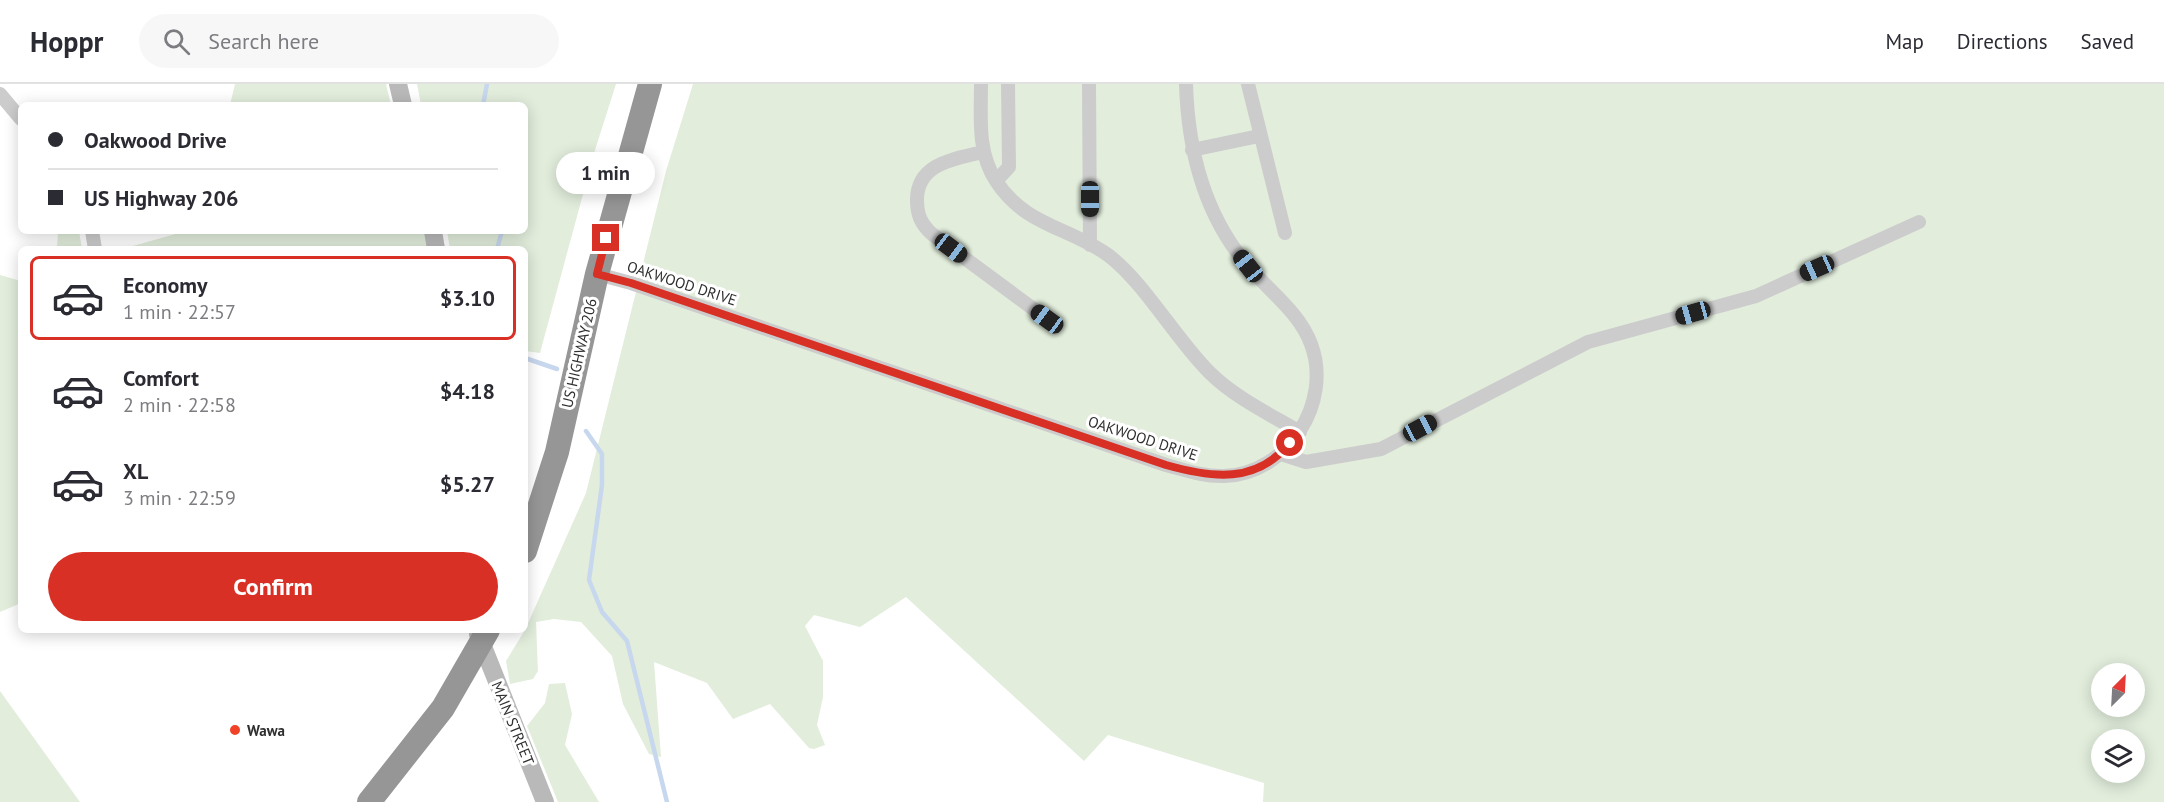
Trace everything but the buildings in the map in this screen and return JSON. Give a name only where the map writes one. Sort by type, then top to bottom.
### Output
[{"type":"highway","name":"US HIGHWAY 206","points":[[528,542],[557,452],[597,274],[650,84]]},
{"type":"highway","points":[[369,802],[443,708],[482,634]]},
{"type":"main road","points":[[398,84],[402,102]]},
{"type":"main road","name":"MAIN STREET","points":[[482,634],[545,802]]},
{"type":"street","points":[[981,84],[983,152],[996,181],[1009,199],[1044,225],[1090,245],[1119,265],[1209,372],[1228,389],[1299,432]]},
{"type":"street","points":[[996,181],[1009,167],[1008,84]]},
{"type":"street","points":[[1089,84],[1090,245]]},
{"type":"street","name":"OAKWOOD DRIVE","points":[[597,274],[631,283],[1192,472],[1226,477],[1252,470],[1281,454],[1299,432],[1313,405],[1317,388],[1316,359],[1311,344],[1292,312],[1248,266],[1224,232],[1202,186],[1192,150],[1186,84]]},
{"type":"street","points":[[1248,84],[1259,136],[1285,233]]},
{"type":"street","points":[[0,94],[18,115]]},
{"type":"street","points":[[1192,150],[1259,136]]},
{"type":"street","points":[[983,152],[948,160],[925,174],[917,197],[920,218],[932,234],[1047,319]]},
{"type":"street","points":[[1281,454],[1306,462],[1382,449],[1587,342],[1756,296],[1919,222]]},
{"type":"green space","points":[[235,84],[386,84],[390,102],[231,102]]},
{"type":"green space","points":[[417,84],[616,84],[595,150],[540,353],[528,351],[528,246],[450,246],[448,234],[528,234],[528,102],[420,102]]},
{"type":"green space","points":[[693,84],[2164,84],[2164,802],[1263,802],[1264,783],[1108,735],[1084,761],[906,597],[860,627],[814,615],[805,626],[823,661],[823,697],[817,725],[825,745],[814,749],[809,748],[770,704],[733,719],[707,683],[654,662],[661,757],[649,754],[623,704],[612,656],[581,622],[554,619],[536,622],[538,671],[533,679],[510,684],[506,661],[523,633],[528,633],[528,623],[586,493],[666,171]]},
{"type":"green space","points":[[58,234],[80,234],[82,246],[57,246]]},
{"type":"green space","points":[[175,234],[425,234],[427,246],[133,246]]},
{"type":"green space","points":[[0,275],[18,280],[18,604],[0,612]]},
{"type":"green space","points":[[565,683],[572,714],[565,745],[599,802],[558,802],[527,726],[545,703],[549,684]]},
{"type":"green space","points":[[0,691],[80,802],[0,802]]},
{"type":"waterway","points":[[484,102],[487,84]]},
{"type":"waterway","points":[[498,246],[501,234]]},
{"type":"waterway","points":[[528,359],[557,369]]},
{"type":"waterway","points":[[586,431],[602,454],[602,485],[589,580],[602,612],[627,641],[667,802]]},
{"type":"place","name":"Wawa","points":[[235,730]]},
{"type":"route","points":[[606,238],[597,274],[631,283],[855,358],[1166,465],[1226,477],[1252,470],[1281,454],[1290,443]]}]
